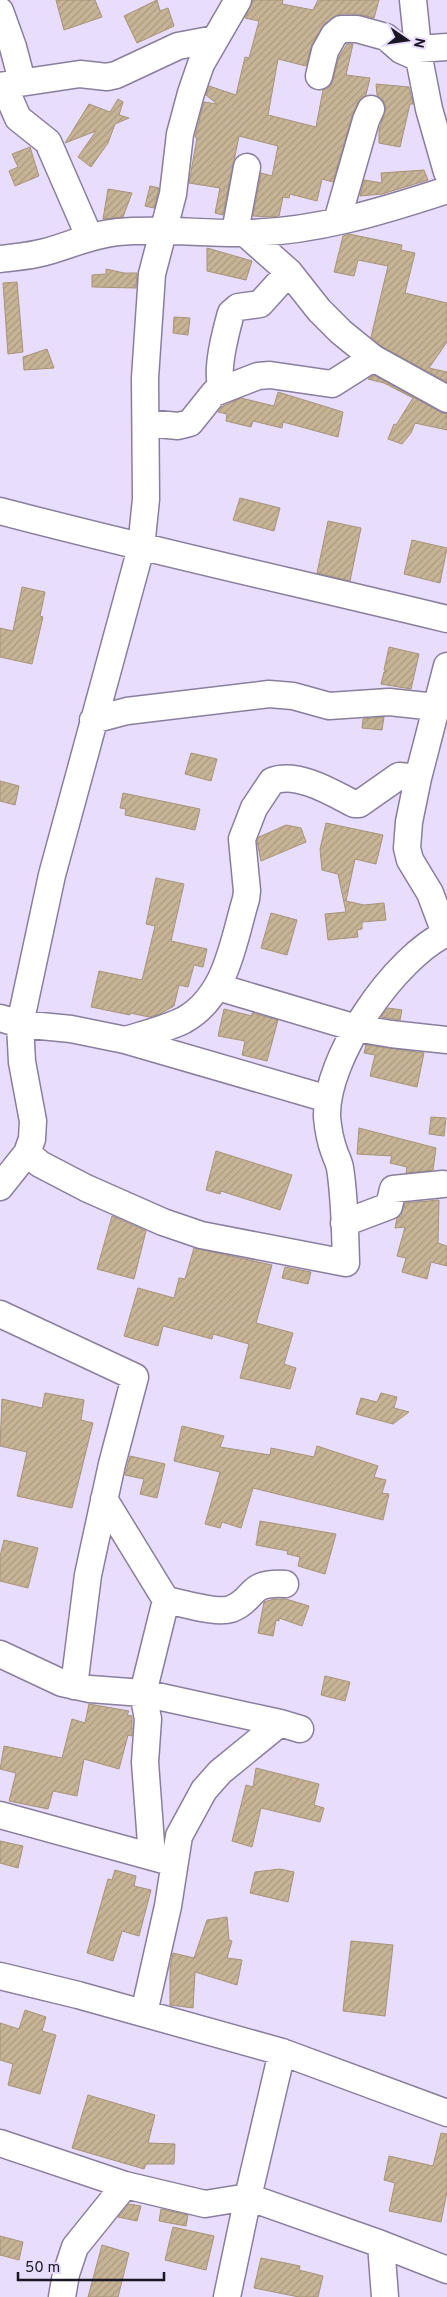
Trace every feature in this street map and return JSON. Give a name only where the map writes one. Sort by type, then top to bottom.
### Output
[{"type":"street","points":[[0,1187],[27,1153],[32,1139],[34,1121],[22,1062],[10,1021],[52,875],[141,548],[146,499],[148,319],[152,274],[173,194],[180,134],[201,64],[238,0]]},
{"type":"street","points":[[413,0],[418,54],[429,109],[447,172]]},
{"type":"street","points":[[0,11],[13,47],[9,84],[18,118],[48,142],[90,236]]},
{"type":"street","points":[[319,76],[325,51],[334,35],[341,29],[357,29],[386,36],[401,50],[418,54],[447,47]]},
{"type":"street","points":[[9,84],[80,74],[107,77],[116,75],[178,46],[215,39]]},
{"type":"street","points":[[337,221],[366,120],[371,109]]},
{"type":"street","points":[[241,233],[247,167]]},
{"type":"street","points":[[0,259],[44,252],[90,236],[132,231],[164,230],[241,233],[293,229],[373,214],[447,190]]},
{"type":"street","points":[[241,233],[289,272],[329,320],[373,358],[447,399]]},
{"type":"street","points":[[222,389],[220,384],[221,362],[232,313],[238,307],[260,304],[289,272]]},
{"type":"street","points":[[146,423],[167,426],[190,423],[209,398],[222,389],[264,376],[332,384],[373,358]]},
{"type":"street","points":[[0,511],[141,548],[288,580],[447,619]]},
{"type":"street","points":[[27,1153],[40,1164],[129,1209],[201,1234],[346,1263],[342,1176],[330,1134],[327,1117],[328,1099],[346,1046],[356,1028],[405,964],[446,933],[430,892],[410,860],[407,848],[409,822],[418,778],[447,666]]},
{"type":"street","points":[[93,720],[126,711],[269,694],[292,696],[329,706],[389,702],[436,707]]},
{"type":"street","points":[[125,1040],[183,1020],[203,1005],[218,987],[246,899],[242,839],[254,808],[272,781],[282,778],[313,783],[354,804],[359,804],[399,776],[418,778]]},
{"type":"street","points":[[218,987],[356,1028],[447,1040]]},
{"type":"street","points":[[10,1021],[71,1029],[125,1040],[328,1099]]},
{"type":"street","points":[[344,1223],[389,1206],[393,1190],[443,1184]]},
{"type":"street","points":[[0,1314],[135,1376],[104,1499],[88,1575],[74,1686]]},
{"type":"street","points":[[104,1499],[166,1600],[143,1693],[148,1719],[145,1762],[168,1906],[144,2013]]},
{"type":"street","points":[[166,1600],[219,1610],[229,1610],[262,1584],[285,1584]]},
{"type":"street","points":[[0,1654],[52,1679],[74,1686],[143,1693],[290,1726],[220,1772],[204,1790],[179,1836],[162,1860]]},
{"type":"street","points":[[0,1815],[162,1860]]},
{"type":"street","points":[[0,1976],[144,2013],[282,2052],[447,2113]]},
{"type":"street","points":[[227,2297],[282,2052]]},
{"type":"street","points":[[0,2143],[125,2185],[205,2204],[248,2197],[381,2244],[447,2270]]},
{"type":"street","points":[[62,2297],[68,2265],[74,2247],[125,2185]]},
{"type":"street","points":[[381,2244],[385,2297]]},
{"type":"building","points":[[56,0],[95,0],[102,17],[64,30]]},
{"type":"building","points":[[157,0],[160,11],[168,8],[174,26],[137,43],[124,16]]},
{"type":"building","points":[[253,0],[283,0],[282,4],[313,10],[318,0],[379,0],[374,18],[357,14],[341,14],[324,24],[312,44],[306,66],[278,59],[268,115],[316,127],[323,90],[330,87],[339,57],[347,44],[353,44],[346,75],[370,78],[366,95],[358,102],[352,116],[333,182],[322,179],[317,201],[290,194],[289,198],[283,197],[279,216],[271,217],[253,216],[261,173],[272,176],[278,146],[239,136],[223,215],[215,213],[220,188],[189,183],[197,138],[195,137],[204,102],[217,104],[206,95],[209,86],[236,95],[245,57],[249,58],[259,21],[245,18]]},
{"type":"building","points":[[376,84],[409,87],[413,104],[410,104],[400,147],[379,143],[379,130],[386,108],[383,100],[377,95]]},
{"type":"building","points":[[118,99],[123,102],[119,115],[129,118],[115,124],[108,143],[91,167],[78,157],[96,131],[65,143],[89,104],[110,112]]},
{"type":"building","points":[[30,147],[39,176],[15,186],[9,171],[18,167],[12,154]]},
{"type":"building","points":[[424,170],[428,180],[382,194],[360,196],[364,180],[382,183],[381,173]]},
{"type":"building","points":[[150,186],[159,188],[154,208],[145,206]]},
{"type":"building","points":[[108,189],[132,193],[123,217],[103,219]]},
{"type":"building","points":[[349,234],[402,245],[401,250],[415,253],[405,293],[447,303],[447,342],[429,368],[447,372],[447,382],[381,346],[371,337],[388,266],[358,260],[354,276],[334,272],[343,236]]},
{"type":"building","points":[[207,248],[252,261],[246,280],[207,271]]},
{"type":"building","points":[[106,269],[124,273],[137,273],[136,288],[92,287],[92,275],[106,274]]},
{"type":"building","points":[[17,282],[23,352],[8,354],[3,283]]},
{"type":"building","points":[[174,317],[190,318],[188,335],[173,333]]},
{"type":"building","points":[[47,349],[54,368],[24,370],[23,357]]},
{"type":"building","points":[[374,375],[440,412],[447,414],[447,430],[415,423],[411,433],[402,444],[388,439],[394,424],[396,425],[413,398],[384,383],[368,379]]},
{"type":"building","points":[[278,392],[343,412],[338,437],[283,422],[282,428],[253,421],[251,427],[226,421],[227,414],[218,412],[223,406],[241,398],[274,406]]},
{"type":"building","points":[[240,498],[280,508],[274,531],[233,520]]},
{"type":"building","points":[[328,521],[361,528],[350,581],[317,573]]},
{"type":"building","points":[[412,540],[447,548],[440,583],[404,574]]},
{"type":"building","points":[[22,587],[45,592],[40,616],[43,617],[32,664],[0,657],[0,628],[13,631]]},
{"type":"building","points":[[389,647],[419,654],[411,689],[381,684],[384,672],[387,671],[384,670]]},
{"type":"building","points":[[384,717],[382,730],[362,728],[363,719]]},
{"type":"building","points":[[191,753],[217,759],[211,781],[185,774]]},
{"type":"building","points":[[0,781],[19,786],[15,805],[0,801]]},
{"type":"building","points":[[123,793],[200,809],[195,830],[125,815],[126,809],[120,808]]},
{"type":"building","points":[[326,823],[383,835],[376,864],[355,859],[346,901],[364,905],[384,903],[386,920],[362,922],[362,929],[357,930],[358,937],[328,940],[325,914],[346,912],[338,874],[322,870],[320,849]]},
{"type":"building","points":[[286,825],[301,828],[306,842],[261,861],[257,841],[259,837]]},
{"type":"building","points":[[156,878],[184,884],[171,941],[207,949],[203,967],[194,965],[188,987],[179,985],[174,1006],[158,1015],[149,1017],[130,1013],[130,1015],[91,1007],[99,971],[142,980],[155,926],[146,924]]},
{"type":"building","points":[[271,913],[297,920],[287,955],[261,948]]},
{"type":"building","points":[[388,1008],[402,1010],[400,1020],[381,1017]]},
{"type":"building","points":[[224,1009],[252,1016],[252,1013],[278,1020],[267,1061],[242,1055],[245,1041],[218,1036]]},
{"type":"building","points":[[366,1045],[424,1053],[417,1087],[370,1076],[375,1055],[364,1053]]},
{"type":"building","points":[[431,1117],[446,1118],[444,1136],[429,1134]]},
{"type":"building","points":[[359,1128],[436,1148],[433,1170],[406,1173],[407,1167],[390,1163],[392,1156],[357,1154]]},
{"type":"building","points":[[216,1151],[292,1175],[280,1210],[221,1191],[220,1194],[206,1190]]},
{"type":"building","points":[[439,1200],[438,1243],[447,1246],[447,1266],[431,1262],[427,1279],[402,1272],[406,1258],[397,1256],[405,1227],[395,1228],[397,1218],[401,1216],[405,1203]]},
{"type":"building","points":[[112,1216],[146,1231],[134,1279],[97,1269]]},
{"type":"building","points":[[194,1248],[272,1265],[256,1323],[293,1333],[284,1364],[296,1368],[290,1389],[240,1378],[249,1344],[213,1334],[212,1339],[163,1326],[158,1346],[124,1336],[138,1288],[174,1298],[179,1278],[185,1279]]},
{"type":"building","points":[[285,1267],[311,1272],[308,1284],[282,1278]]},
{"type":"building","points":[[45,1393],[84,1400],[81,1420],[93,1423],[72,1508],[17,1496],[27,1452],[0,1446],[2,1399],[42,1408]]},
{"type":"building","points":[[381,1393],[397,1397],[394,1408],[409,1412],[393,1424],[356,1414],[361,1398],[377,1402]]},
{"type":"building","points":[[182,1426],[224,1436],[220,1447],[270,1455],[271,1448],[314,1457],[317,1446],[378,1466],[374,1477],[386,1480],[382,1493],[389,1494],[383,1520],[253,1488],[241,1528],[222,1522],[220,1528],[205,1524],[220,1472],[174,1461]]},
{"type":"building","points":[[130,1456],[165,1464],[157,1498],[140,1494],[144,1479],[125,1475]]},
{"type":"building","points":[[260,1521],[336,1534],[325,1574],[298,1566],[300,1557],[287,1554],[288,1551],[256,1545]]},
{"type":"building","points":[[4,1540],[38,1548],[28,1588],[0,1581],[0,1556]]},
{"type":"building","points":[[274,1599],[286,1599],[309,1606],[302,1626],[279,1618],[279,1621],[276,1620],[273,1636],[258,1633],[264,1602]]},
{"type":"building","points":[[325,1676],[350,1682],[345,1701],[321,1695]]},
{"type":"building","points":[[89,1704],[129,1711],[127,1715],[132,1716],[132,1736],[128,1735],[119,1769],[84,1759],[77,1796],[53,1791],[48,1809],[9,1801],[16,1773],[0,1769],[4,1746],[62,1758],[72,1719],[85,1723]]},
{"type":"building","points":[[256,1768],[319,1784],[314,1805],[324,1808],[320,1822],[261,1808],[252,1847],[232,1841],[246,1785],[253,1787]]},
{"type":"building","points":[[0,1841],[23,1846],[18,1868],[0,1863]]},
{"type":"building","points":[[280,1869],[294,1872],[288,1902],[250,1893],[255,1872]]},
{"type":"building","points":[[115,1870],[136,1876],[134,1886],[151,1890],[139,1936],[122,1931],[113,1961],[87,1953],[108,1879],[112,1880]]},
{"type":"building","points":[[227,1917],[229,1940],[232,1941],[227,1958],[242,1960],[237,1985],[195,1972],[193,2008],[170,2005],[170,1967],[173,1953],[194,1958],[207,1920]]},
{"type":"building","points":[[351,1941],[393,1945],[385,2016],[343,2011]]},
{"type":"building","points":[[25,2010],[46,2017],[42,2031],[56,2035],[40,2094],[8,2085],[13,2064],[0,2060],[0,2023],[19,2029]]},
{"type":"building","points":[[88,2095],[155,2115],[148,2143],[175,2144],[174,2164],[146,2164],[144,2169],[72,2148]]},
{"type":"building","points":[[441,2133],[447,2134],[447,2192],[441,2222],[389,2211],[395,2183],[384,2180],[389,2156],[433,2166]]},
{"type":"building","points":[[129,2204],[141,2206],[137,2221],[118,2217]]},
{"type":"building","points":[[161,2209],[188,2215],[186,2226],[159,2221]]},
{"type":"building","points":[[173,2227],[214,2236],[206,2270],[165,2260]]},
{"type":"building","points":[[0,2236],[23,2242],[19,2260],[0,2255]]},
{"type":"building","points":[[102,2245],[129,2253],[118,2297],[88,2297]]},
{"type":"building","points":[[261,2258],[300,2266],[299,2270],[323,2276],[318,2297],[299,2297],[254,2288]]}]
